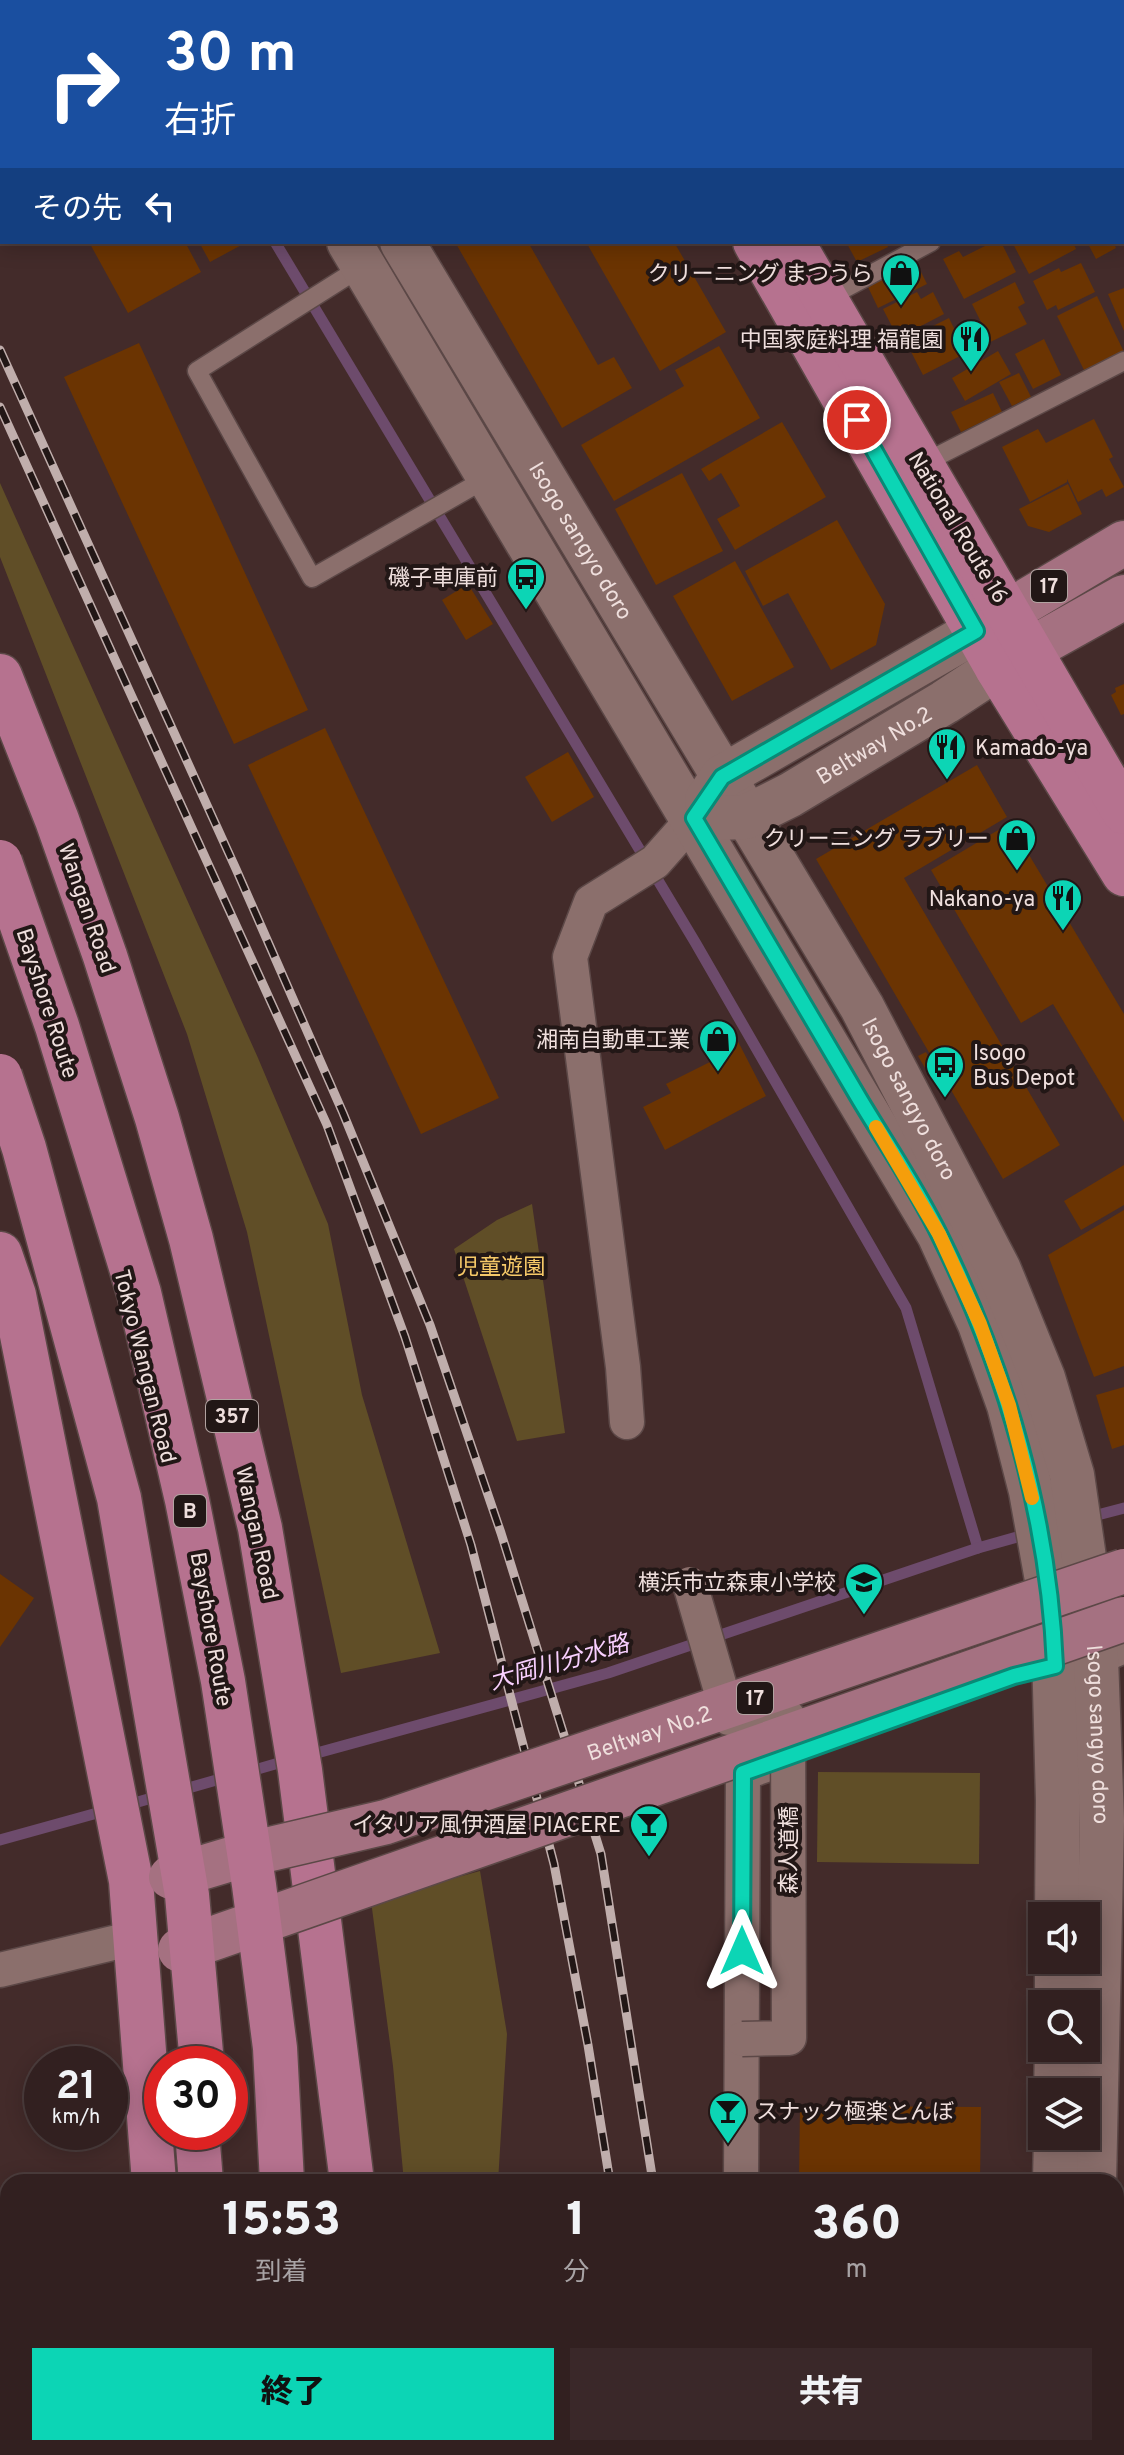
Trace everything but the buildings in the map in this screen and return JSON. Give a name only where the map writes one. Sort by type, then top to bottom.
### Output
[{"type":"highway","name":"National Route 16","points":[[756,244],[1003,640],[1122,803]]},
{"type":"highway","name":"National Route 16","points":[[793,244],[922,464],[1003,640],[1124,874]]},
{"type":"highway","name":"Wangan Road","points":[[0,676],[57,820],[157,1118],[191,1239],[260,1528],[302,1785],[351,2174]]},
{"type":"highway","name":"Tokyo Wangan Road","points":[[0,847],[130,1296],[179,1499],[241,1856],[266,2054],[269,2174]]},
{"type":"highway","name":"Bayshore Route","points":[[0,862],[52,1011],[139,1293],[187,1500],[223,1681],[254,1885],[275,2048],[282,2174]]},
{"type":"highway","points":[[0,1076],[28,1163],[119,1498],[187,1895],[200,2046]]},
{"type":"highway","points":[[0,1137],[56,1299],[108,1512],[171,1877],[191,2046]]},
{"type":"highway","points":[[0,1254],[14,1295],[128,1865],[153,2174]]},
{"type":"highway","points":[[266,2054],[281,2174]]},
{"type":"highway","points":[[192,2174],[194,2150]]},
{"type":"highway","points":[[197,2150],[200,2174]]},
{"type":"highway","points":[[209,2150],[211,2174]]},
{"type":"main road","name":"Beltway No.2","points":[[1003,640],[1060,579],[1124,543]]},
{"type":"main road","name":"Beltway No.2","points":[[1003,640],[1124,597]]},
{"type":"main road","name":"Beltway No.2","points":[[171,1877],[241,1856],[386,1822],[1124,1571]]},
{"type":"main road","name":"17","points":[[180,1950],[1089,1613]]},
{"type":"street","name":"Isogo sangyo doro","points":[[403,244],[862,1007],[999,1270],[1043,1378],[1072,1475],[1089,1613],[1102,1821],[1066,2063],[1092,2174]]},
{"type":"street","name":"Isogo sangyo doro","points":[[357,254],[939,1234],[980,1324],[1009,1405],[1031,1491],[1089,1613]]},
{"type":"street","name":"Beltway No.2","points":[[694,818],[722,777],[1003,640]]},
{"type":"street","name":"Beltway No.2","points":[[746,817],[790,795],[945,702],[1003,640]]},
{"type":"street","points":[[627,1422],[623,1367],[570,957],[591,902],[643,869],[694,818],[746,817]]},
{"type":"street","name":"森人道橋","points":[[690,1584],[729,1718],[788,1717],[789,2038],[742,2039]]},
{"type":"street","name":"Isogo sangyo doro","points":[[1059,1902],[1091,1657]]},
{"type":"street","points":[[741,2174],[743,1773],[1014,1676],[1091,1657]]},
{"type":"street","points":[[0,1970],[134,1938]]},
{"type":"street","points":[[1055,2174],[1056,2150]]},
{"type":"lane","points":[[825,299],[927,244]]},
{"type":"lane","points":[[357,254],[197,371],[312,578],[489,477]]},
{"type":"lane","points":[[922,464],[1124,361]]},
{"type":"green space","points":[[0,483],[258,1058],[328,1224],[362,1395],[440,1653],[341,1673],[247,1232],[187,1034],[0,557]]},
{"type":"green space","name":"児童遊園","points":[[532,1204],[565,1433],[517,1441],[454,1249],[497,1220]]},
{"type":"green space","points":[[818,1772],[980,1773],[979,1864],[817,1862]]},
{"type":"green space","points":[[480,1871],[507,2034],[498,2174],[403,2174],[393,2066],[371,1901]]},
{"type":"waterway","points":[[276,244],[695,942],[906,1308],[978,1548]]},
{"type":"waterway","name":"大岡川分水路","points":[[1086,1518],[1124,1508]]},
{"type":"waterway","name":"大岡川分水路","points":[[306,1756],[608,1673],[978,1548],[1031,1533]]},
{"type":"waterway","name":"大岡川分水路","points":[[244,1773],[289,1760]]},
{"type":"waterway","name":"大岡川分水路","points":[[178,1791],[227,1777]]},
{"type":"waterway","name":"大岡川分水路","points":[[124,1806],[162,1795]]},
{"type":"waterway","name":"大岡川分水路","points":[[0,1840],[108,1810]]},
{"type":"railway","points":[[0,350],[236,869],[343,1113],[430,1325],[501,1533],[601,1854],[652,2174]]},
{"type":"railway","points":[[0,407],[327,1125],[405,1337],[471,1545],[554,1864],[609,2174]]},
{"type":"slow traffic","points":[[876,1127],[939,1234],[980,1324],[1009,1405],[1032,1498]]},
{"type":"place","name":"クリーニング まつうら","points":[[901,307]]},
{"type":"place","name":"中国家庭料理 福龍園","points":[[971,373]]},
{"type":"place","name":"磯子車庫前","points":[[526,611]]},
{"type":"place","name":"Kamado-ya","points":[[947,781]]},
{"type":"place","name":"クリーニング ラブリー","points":[[1017,872]]},
{"type":"place","name":"Nakano-ya","points":[[1063,932]]},
{"type":"place","name":"湘南自動車工業","points":[[718,1073]]},
{"type":"place","name":"Isogo Bus Depot","points":[[945,1099]]},
{"type":"place","name":"横浜市立森東小学校","points":[[864,1616]]},
{"type":"place","name":"イタリア風伊酒屋 PIACERE","points":[[649,1858]]},
{"type":"place","name":"スナック極楽とんぼ","points":[[728,2145]]},
{"type":"route","points":[[742,1951],[743,1773],[1014,1676],[1055,1666],[1053,1613],[1031,1491],[1009,1405],[980,1324],[939,1234],[694,818],[722,777],[976,631],[857,420]]}]
